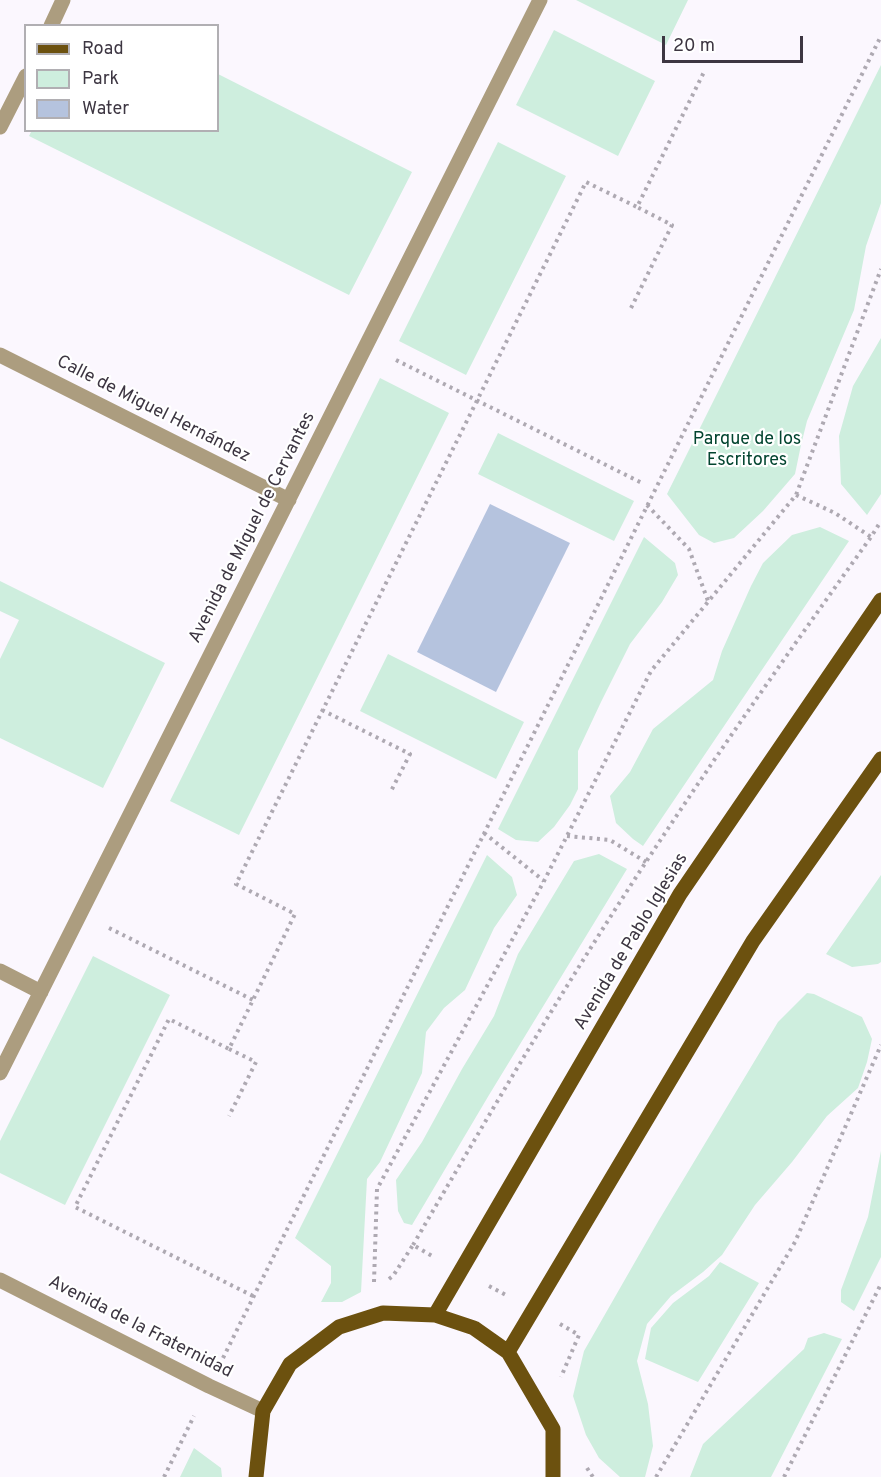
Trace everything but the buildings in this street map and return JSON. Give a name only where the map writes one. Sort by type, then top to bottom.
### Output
[{"type":"main road","name":"Avenida de Pablo Iglesias","points":[[435,1315],[680,894],[881,600]]},
{"type":"main road","points":[[508,1352],[753,941],[881,759]]},
{"type":"main road","points":[[256,1477],[263,1411],[291,1364],[339,1327],[383,1313],[435,1315],[474,1328],[508,1352],[553,1429],[553,1477]]},
{"type":"street","points":[[52,24],[63,0]]},
{"type":"street","name":"Avenida de Miguel de Cervantes","points":[[0,1073],[289,500],[536,1]]},
{"type":"street","points":[[0,127],[24,80]]},
{"type":"street","name":"Calle de Miguel Hernández","points":[[0,355],[289,500]]},
{"type":"street","points":[[0,971],[41,992]]},
{"type":"street","name":"Avenida de la Fraternidad","points":[[0,1280],[263,1411]]},
{"type":"path","points":[[164,1477],[881,36]]},
{"type":"path","points":[[637,207],[704,72]]},
{"type":"path","points":[[229,1049],[295,914],[236,884],[586,182],[672,225],[631,308]]},
{"type":"path","points":[[373,1293],[377,1189],[544,881],[651,671],[796,495],[881,269]]},
{"type":"path","points":[[390,357],[642,483]]},
{"type":"path","points":[[796,495],[835,513],[871,537]]},
{"type":"path","points":[[647,505],[689,549],[708,602]]},
{"type":"path","points":[[387,1282],[412,1245],[534,1038],[646,862],[718,753],[881,521]]},
{"type":"path","points":[[322,710],[410,754],[390,792]]},
{"type":"path","points":[[484,833],[544,881]]},
{"type":"path","points":[[567,836],[610,840],[646,862]]},
{"type":"path","points":[[81,914],[253,1000]]},
{"type":"path","points":[[229,1116],[256,1062],[169,1019],[75,1208],[253,1296]]},
{"type":"path","points":[[656,1477],[795,1242],[881,1045]]},
{"type":"path","points":[[412,1245],[579,1335],[561,1376],[561,1385]]},
{"type":"path","points":[[784,1477],[881,1284]]},
{"type":"path","points":[[583,1462],[593,1477]]},
{"type":"green space","points":[[576,0],[688,0],[666,45]]},
{"type":"green space","points":[[554,30],[655,81],[618,156],[516,105]]},
{"type":"green space","name":"Parque de los Escritores","points":[[881,65],[881,203],[866,246],[854,310],[807,421],[795,474],[763,511],[734,538],[714,543],[699,535],[667,494]]},
{"type":"green space","points":[[219,75],[412,172],[349,295],[29,136],[31,132],[219,132]]},
{"type":"green space","points":[[498,142],[566,176],[466,375],[399,341]]},
{"type":"green space","name":"Parque de los Escritores","points":[[881,338],[881,494],[867,515],[841,484],[839,436],[853,386]]},
{"type":"green space","points":[[380,378],[449,413],[239,835],[170,801]]},
{"type":"green space","points":[[498,433],[634,501],[614,541],[478,474]]},
{"type":"green space","points":[[820,527],[849,541],[643,846],[616,823],[610,796],[630,772],[653,729],[713,680],[722,651],[763,563],[792,535]]},
{"type":"green space","points":[[644,537],[675,563],[678,575],[662,602],[630,644],[601,702],[578,751],[578,789],[570,805],[554,827],[538,842],[516,840],[498,829]]},
{"type":"green space","points":[[0,581],[165,663],[103,788],[0,738],[0,659],[19,620],[0,611]]},
{"type":"green space","points":[[388,654],[524,722],[496,779],[360,711]]},
{"type":"green space","points":[[599,854],[627,869],[412,1225],[404,1223],[398,1211],[396,1180],[422,1142],[494,1016],[518,954],[574,861]]},
{"type":"green space","points":[[487,855],[512,877],[517,895],[494,928],[465,990],[444,1008],[426,1032],[422,1073],[380,1162],[367,1179],[361,1292],[342,1302],[321,1302],[331,1283],[331,1266],[295,1238]]},
{"type":"green space","points":[[881,875],[881,962],[852,967],[826,954]]},
{"type":"green space","points":[[93,956],[170,995],[65,1205],[0,1173],[0,1141]]},
{"type":"green space","points":[[807,993],[814,994],[862,1017],[872,1039],[858,1088],[827,1116],[755,1205],[722,1255],[671,1296],[647,1324],[637,1361],[648,1404],[653,1446],[645,1477],[620,1477],[599,1458],[586,1435],[573,1396],[584,1351],[659,1220],[778,1022]]},
{"type":"green space","points":[[881,1151],[881,1257],[854,1311],[841,1302],[841,1290],[868,1217]]},
{"type":"green space","points":[[720,1262],[759,1283],[698,1382],[645,1359],[651,1328],[673,1303],[709,1276]]},
{"type":"green space","points":[[824,1333],[842,1339],[771,1477],[690,1477],[703,1444],[804,1349],[808,1338]]},
{"type":"green space","points":[[194,1448],[221,1468],[222,1477],[180,1477]]},
{"type":"water","points":[[490,504],[570,543],[496,692],[417,652]]}]
